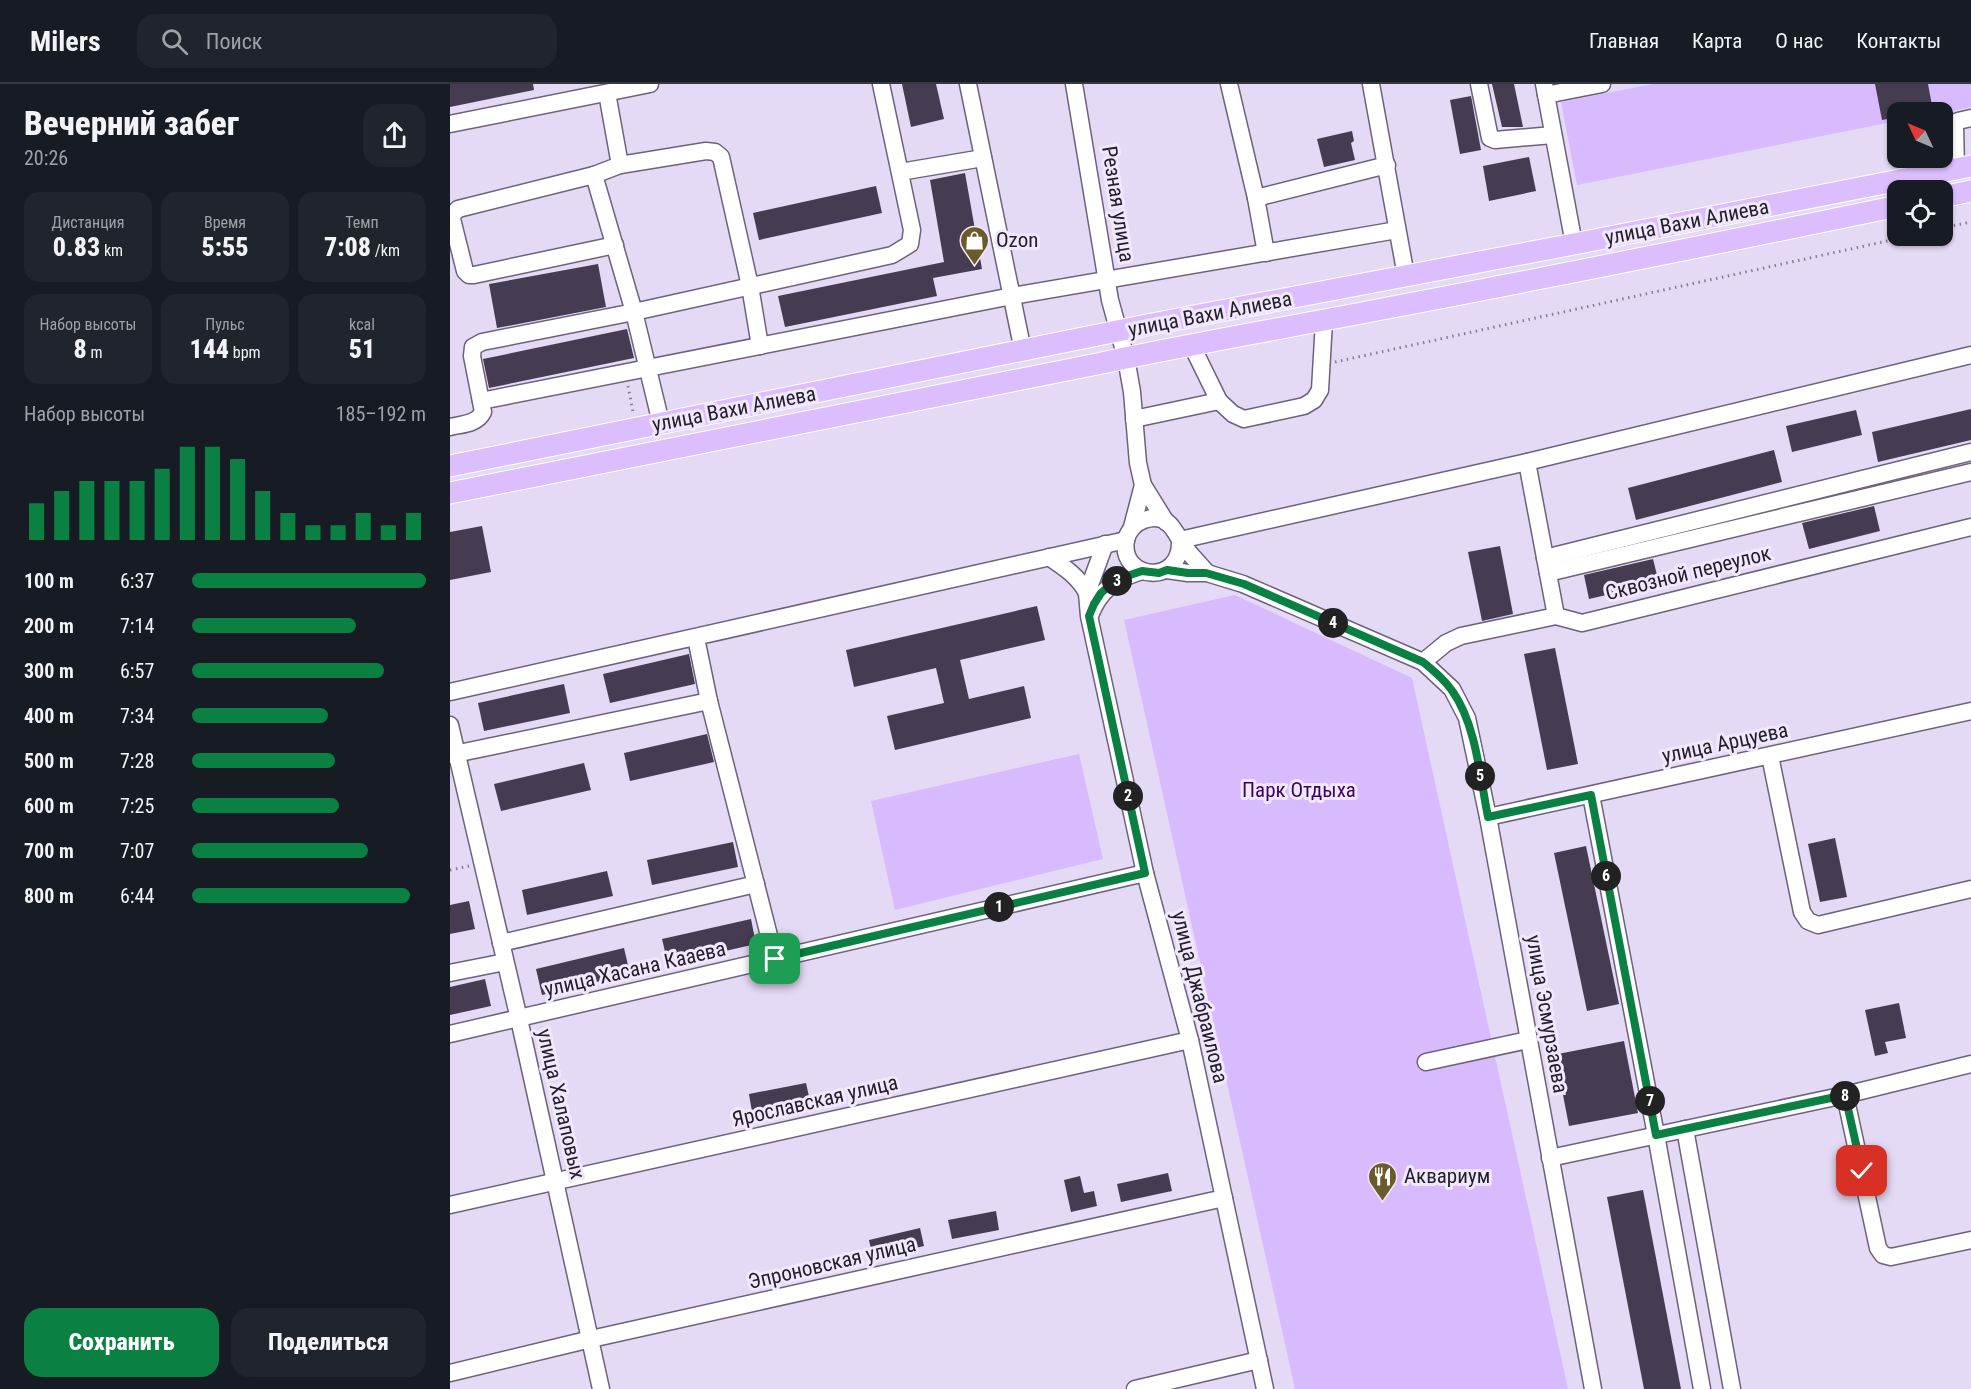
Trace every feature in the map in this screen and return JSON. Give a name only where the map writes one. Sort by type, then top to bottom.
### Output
[{"type":"main road","name":"улица Вахи Алиева","points":[[450,466],[1119,332],[1964,167]]},
{"type":"main road","points":[[1953,195],[1971,191]]},
{"type":"main road","name":"улица Вахи Алиева","points":[[450,493],[1191,344],[1324,321],[1887,208]]},
{"type":"street","points":[[450,124],[650,84]]},
{"type":"street","points":[[450,427],[474,422],[483,412],[472,356],[474,347],[482,342],[634,312],[892,255],[910,244],[912,230],[880,84]]},
{"type":"street","points":[[968,84],[1023,351]]},
{"type":"street","name":"Резная улица","points":[[1074,84],[1108,281],[1126,358],[1138,463],[1143,485]]},
{"type":"street","points":[[1229,84],[1256,198],[1266,253]]},
{"type":"street","points":[[1371,84],[1407,276]]},
{"type":"street","points":[[1479,84],[1490,138],[1495,140],[1553,135]]},
{"type":"street","points":[[1574,244],[1545,89],[1602,84]]},
{"type":"street","points":[[607,93],[620,165]]},
{"type":"street","points":[[1964,167],[1955,124],[1971,118]]},
{"type":"street","points":[[615,245],[469,275],[465,271],[452,219],[453,214],[459,209],[594,175],[620,165],[706,151],[715,152],[721,157],[750,286],[760,346]]},
{"type":"street","points":[[900,172],[983,158]]},
{"type":"street","points":[[1256,198],[1387,165]]},
{"type":"street","points":[[594,175],[634,312],[661,423]]},
{"type":"street","points":[[481,401],[1012,296],[1397,230]]},
{"type":"street","points":[[1191,344],[1220,401],[1233,414],[1244,418],[1304,406],[1314,400],[1320,390],[1324,321]]},
{"type":"street","points":[[1180,540],[1527,462],[1971,355]]},
{"type":"street","points":[[1134,419],[1220,401]]},
{"type":"street","points":[[1546,565],[1971,452]]},
{"type":"street","points":[[1527,462],[1556,616]]},
{"type":"street","points":[[1546,565],[1971,472]]},
{"type":"street","points":[[1143,485],[1166,522],[1177,532],[1180,540],[1206,573]]},
{"type":"street","points":[[1142,571],[1129,560],[1126,552],[1143,485]]},
{"type":"street","points":[[450,692],[1104,544],[1129,534],[1147,519],[1156,518],[1166,522]]},
{"type":"street","name":"Сквозной переулок","points":[[1423,662],[1446,643],[1461,636],[1556,616],[1582,623],[1971,527]]},
{"type":"street","points":[[1089,616],[1094,604],[1115,581],[1142,571],[1159,573],[1167,570],[1178,557],[1180,540]]},
{"type":"street","name":"улица Джабраилова","points":[[1104,544],[1087,593],[1089,616],[1145,873],[1190,1040],[1265,1389]]},
{"type":"street","points":[[1049,557],[1067,568],[1087,593]]},
{"type":"street","name":"улица Эсмурзаева","points":[[1167,570],[1206,573],[1244,584],[1423,662],[1452,689],[1467,718],[1488,817],[1593,1389]]},
{"type":"street","points":[[696,638],[709,701],[775,959]]},
{"type":"street","points":[[453,754],[709,701]]},
{"type":"street","name":"улица Арцуева","points":[[1488,817],[1971,711]]},
{"type":"street","name":"улица Халаповых","points":[[450,725],[453,754],[519,1019],[602,1389]]},
{"type":"street","points":[[1770,756],[1802,912],[1808,921],[1818,925],[1971,889]]},
{"type":"street","points":[[1591,795],[1702,1389]]},
{"type":"street","name":"улица Хасана Кааева","points":[[450,1034],[1145,873]]},
{"type":"street","points":[[501,943],[756,884]]},
{"type":"street","points":[[450,973],[505,962]]},
{"type":"street","name":"Ярославская улица","points":[[450,1205],[1190,1040]]},
{"type":"street","points":[[1426,1062],[1528,1040]]},
{"type":"street","points":[[1550,1158],[1845,1095],[1971,1064]]},
{"type":"street","points":[[1845,1095],[1878,1248],[1883,1255],[1891,1257],[1971,1240]]},
{"type":"street","points":[[1685,1129],[1732,1389]]},
{"type":"street","name":"Эпроновская улица","points":[[450,1373],[591,1339],[1224,1198]]},
{"type":"street","points":[[1135,1389],[1259,1360]]},
{"type":"path","points":[[1953,226],[1971,222]]},
{"type":"path","points":[[1322,365],[1887,241]]},
{"type":"green space","points":[[1653,84],[1971,84],[1971,107],[1953,111],[1953,102],[1887,102],[1887,123],[1577,185],[1561,102]]},
{"type":"green space","name":"Парк Отдыха","points":[[1235,595],[1412,678],[1568,1389],[1295,1389],[1124,620]]},
{"type":"green space","points":[[1079,754],[1103,859],[895,910],[871,801]]},
{"type":"building","points":[[450,84],[533,84],[534,90],[450,107]]},
{"type":"building","points":[[902,84],[936,84],[944,119],[911,127]]},
{"type":"building","points":[[1492,84],[1514,84],[1523,127],[1502,127]]},
{"type":"building","points":[[1875,84],[1928,84],[1931,102],[1887,102],[1887,119],[1882,120]]},
{"type":"building","points":[[1471,96],[1481,150],[1460,154],[1450,100]]},
{"type":"building","points":[[1352,131],[1354,141],[1351,143],[1355,160],[1324,167],[1317,139]]},
{"type":"building","points":[[1529,157],[1536,191],[1489,201],[1483,166]]},
{"type":"building","points":[[965,173],[982,269],[933,278],[937,296],[785,327],[778,296],[944,262],[930,180]]},
{"type":"building","points":[[876,186],[882,213],[759,240],[753,213]]},
{"type":"building","points":[[598,264],[606,307],[497,328],[489,284]]},
{"type":"building","points":[[627,329],[634,358],[489,388],[483,359]]},
{"type":"building","points":[[1971,409],[1971,440],[1878,462],[1872,432]]},
{"type":"building","points":[[1856,410],[1862,435],[1792,452],[1786,426]]},
{"type":"building","points":[[1774,450],[1782,482],[1636,520],[1628,488]]},
{"type":"building","points":[[1874,506],[1880,531],[1809,549],[1802,523]]},
{"type":"building","points":[[482,526],[491,572],[450,580],[450,532]]},
{"type":"building","points":[[1500,546],[1513,614],[1482,621],[1468,552]]},
{"type":"building","points":[[1653,559],[1659,583],[1589,599],[1584,575]]},
{"type":"building","points":[[1037,606],[1045,640],[960,660],[969,699],[1024,686],[1031,718],[895,750],[887,716],[944,703],[936,668],[854,687],[846,650]]},
{"type":"building","points":[[1555,648],[1578,764],[1547,770],[1524,654]]},
{"type":"building","points":[[689,654],[695,684],[610,703],[603,674]]},
{"type":"building","points":[[564,684],[570,713],[484,731],[478,703]]},
{"type":"building","points":[[707,734],[714,762],[630,781],[624,753]]},
{"type":"building","points":[[584,763],[591,790],[501,811],[494,784]]},
{"type":"building","points":[[1835,838],[1847,897],[1820,902],[1808,844]]},
{"type":"building","points":[[733,842],[738,867],[652,885],[647,860]]},
{"type":"building","points":[[1586,846],[1619,1004],[1587,1011],[1554,853]]},
{"type":"building","points":[[607,871],[613,896],[527,915],[522,890]]},
{"type":"building","points":[[469,901],[475,929],[450,934],[450,905]]},
{"type":"building","points":[[751,919],[756,944],[668,964],[662,939]]},
{"type":"building","points":[[624,948],[630,974],[542,995],[536,969]]},
{"type":"building","points":[[485,979],[491,1006],[450,1015],[450,987]]},
{"type":"building","points":[[1899,1003],[1906,1038],[1885,1042],[1888,1053],[1875,1056],[1865,1010]]},
{"type":"building","points":[[1624,1041],[1638,1113],[1569,1126],[1558,1054]]},
{"type":"building","points":[[806,1083],[810,1101],[752,1112],[749,1094]]},
{"type":"building","points":[[1168,1173],[1172,1191],[1121,1202],[1117,1184]]},
{"type":"building","points":[[1080,1176],[1084,1193],[1094,1191],[1097,1206],[1071,1212],[1064,1180]]},
{"type":"building","points":[[1643,1190],[1681,1389],[1644,1389],[1607,1197]]},
{"type":"building","points":[[996,1211],[999,1230],[952,1239],[948,1220]]},
{"type":"building","points":[[920,1228],[924,1246],[873,1258],[869,1240]]},
{"type":"place","name":"Ozon","points":[[975,266]]},
{"type":"place","name":"Аквариум","points":[[1383,1202]]},
{"type":"route","points":[[775,959],[1145,873],[1089,616],[1101,593],[1115,581],[1127,576],[1142,571],[1159,573],[1167,570],[1206,573],[1244,584],[1423,662],[1452,689],[1467,718],[1488,817],[1591,795],[1656,1135],[1845,1095],[1862,1171]]}]
